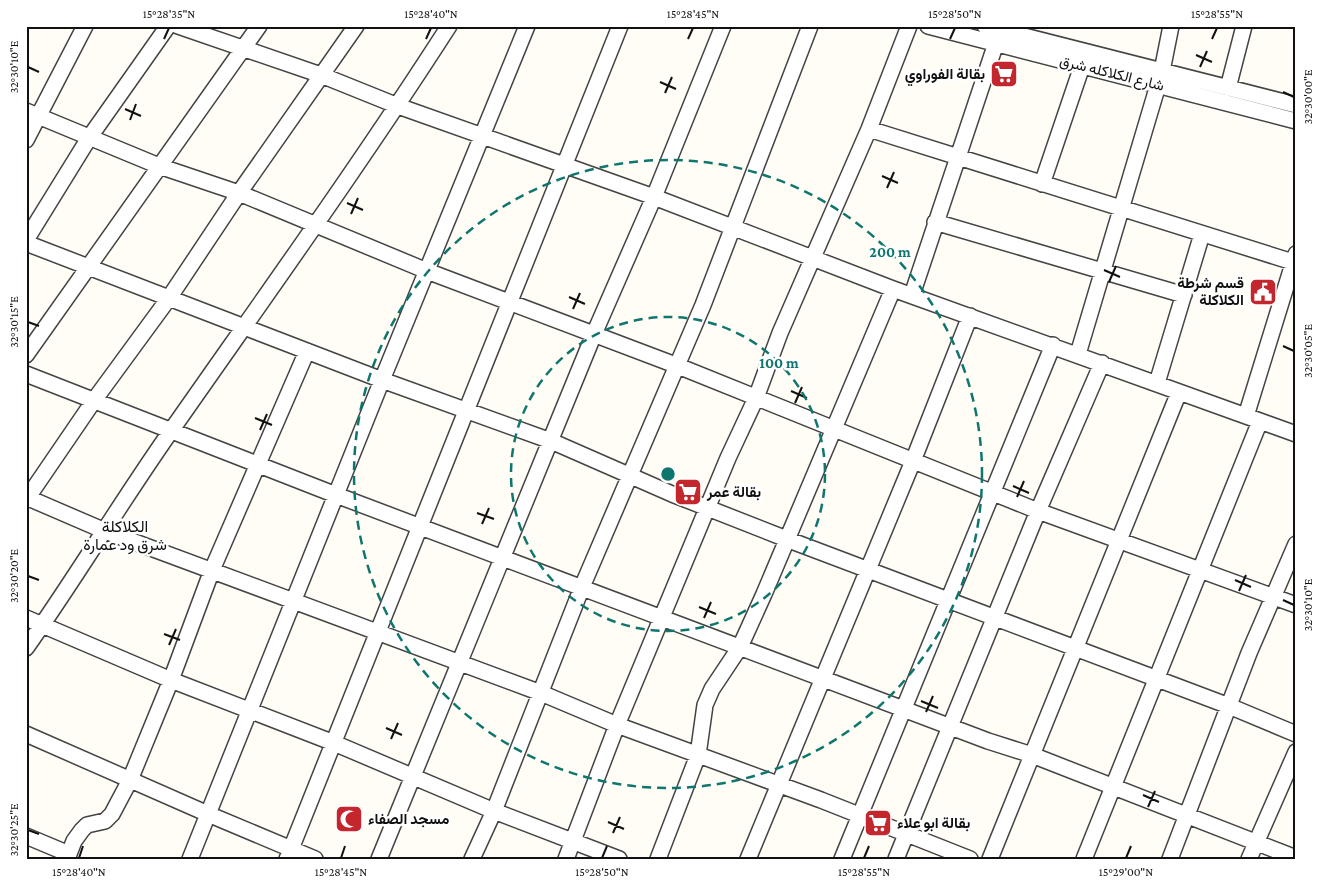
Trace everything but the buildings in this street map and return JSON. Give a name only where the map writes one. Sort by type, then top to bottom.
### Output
[{"type":"street","points":[[26,140],[32,114],[84,26]]},
{"type":"street","points":[[168,26],[89,138],[26,241],[245,328],[551,441],[630,476],[789,540],[995,620],[1229,706],[1296,734]]},
{"type":"street","points":[[178,26],[244,48],[398,106],[654,198],[813,260],[1296,434]]},
{"type":"street","points":[[26,355],[259,26]]},
{"type":"street","points":[[356,26],[239,193],[169,298],[95,399],[27,498],[105,531],[541,693],[617,725],[860,815],[970,859]]},
{"type":"street","points":[[26,648],[172,429],[245,328],[398,106],[449,26]]},
{"type":"street","points":[[190,859],[382,380],[428,272],[527,26]]},
{"type":"street","points":[[289,853],[418,526],[510,304],[620,26]]},
{"type":"street","points":[[378,859],[414,778],[459,662],[594,334],[654,198],[723,26]]},
{"type":"street","points":[[472,859],[494,811],[582,587],[678,366],[810,26]]},
{"type":"street","points":[[566,859],[617,725],[756,398],[780,333],[869,129],[909,26]]},
{"type":"street","name":"شارع الكلاكله شرق","points":[[928,26],[1002,34],[1160,78],[1296,121]]},
{"type":"street","name":"شارع الكلاكله شرق","points":[[985,26],[1082,66],[1228,88],[1296,105]]},
{"type":"street","points":[[1078,354],[1160,78],[1171,26]]},
{"type":"street","points":[[1228,88],[1244,26]]},
{"type":"street","points":[[912,295],[935,222],[1002,34]]},
{"type":"street","points":[[1042,184],[1082,66]]},
{"type":"street","points":[[32,114],[159,166],[239,193],[314,226],[510,304],[678,366],[1038,511],[1200,568],[1296,605]]},
{"type":"street","points":[[869,129],[1202,234],[1295,260],[1253,418],[1200,568],[1084,859]]},
{"type":"street","points":[[935,222],[1184,295]]},
{"type":"street","points":[[1157,383],[1202,234]]},
{"type":"street","points":[[658,859],[698,755],[705,705],[712,689],[740,647],[789,540],[893,289]]},
{"type":"street","points":[[748,859],[913,461],[970,316]]},
{"type":"street","points":[[842,859],[1053,345]]},
{"type":"street","points":[[26,836],[68,856],[74,841],[87,825],[104,821],[112,814],[130,780],[171,680],[212,570],[307,351]]},
{"type":"street","points":[[896,859],[1038,511],[1102,363]]},
{"type":"street","points":[[26,374],[172,429],[336,496],[503,557],[822,679],[1032,755],[1296,858]]},
{"type":"street","points":[[990,859],[1179,392]]},
{"type":"street","points":[[1170,859],[1273,596],[1296,544]]},
{"type":"street","points":[[26,618],[171,680],[334,743],[494,811],[619,859]]},
{"type":"street","points":[[26,734],[208,814],[289,853],[315,859]]},
{"type":"street","points":[[1249,859],[1296,752]]},
{"type":"place","name":"بقالة الفوراوي","points":[[1004,74]]},
{"type":"place","name":"قسم شرطة الكلاكلة","points":[[1263,292]]},
{"type":"place","name":"بقالة عمر","points":[[688,492]]},
{"type":"place","name":"مسجد الصفاء","points":[[349,819]]},
{"type":"place","name":"بقالة ابو علاء","points":[[878,823]]},
{"type":"district","name":"الكلاكلة شرق ود عمارة","points":[[125,535]]}]
